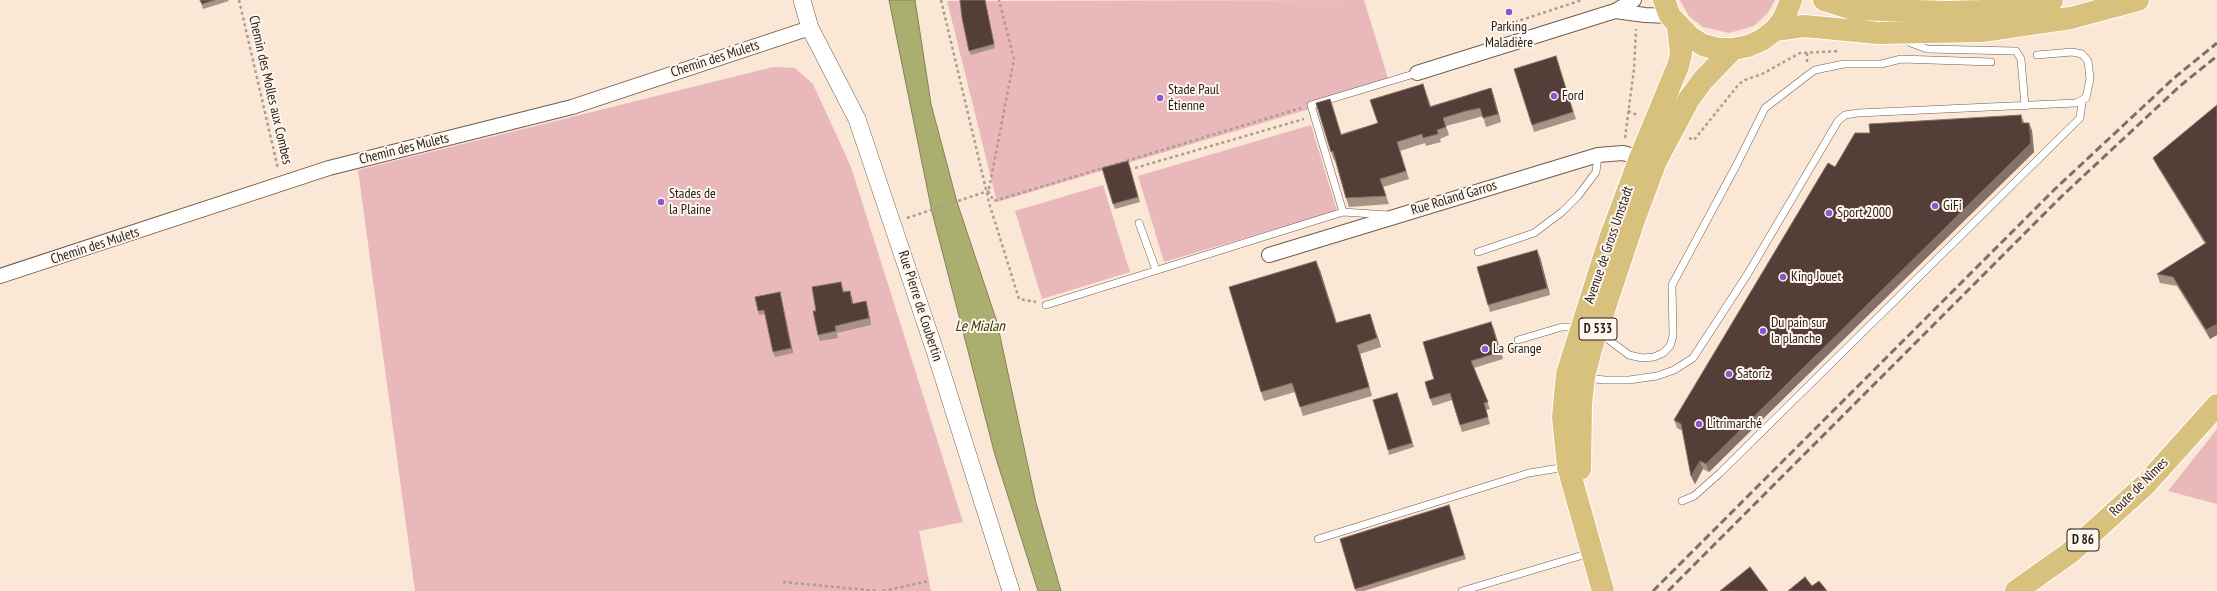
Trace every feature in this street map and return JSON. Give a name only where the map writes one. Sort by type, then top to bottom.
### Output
[{"type":"main road","points":[[1671,14],[1690,37],[1703,45],[1718,49],[1733,49],[1748,46],[1762,40],[1775,30],[1784,18],[1791,0]]},
{"type":"main road","points":[[1824,0],[1853,10],[1946,12],[1981,11],[2052,0]]},
{"type":"main road","points":[[1775,30],[1804,26],[1878,33],[1974,31],[2072,18],[2138,0]]},
{"type":"main road","name":"Avenue de Gross Umstadt","points":[[1603,591],[1591,546],[1574,466],[1581,404],[1576,376],[1631,156],[1678,66],[1682,54],[1671,14]]},
{"type":"main road","name":"Avenue de Gross Umstadt","points":[[1590,324],[1634,220],[1656,160],[1694,92],[1717,63],[1733,49]]},
{"type":"main road","name":"Route de Nîmes","points":[[2016,591],[2071,552],[2146,484],[2217,405]]},
{"type":"street","name":"Rue Pierre de Coubertin","points":[[802,0],[810,28],[857,119],[935,351],[1011,591]]},
{"type":"street","points":[[1416,73],[1615,10],[1634,0]]},
{"type":"street","points":[[1615,10],[1657,17],[1671,14]]},
{"type":"street","name":"Chemin des Mulets","points":[[0,276],[282,185],[329,168],[572,107],[810,28]]},
{"type":"street","name":"Rue Roland Garros","points":[[1269,255],[1598,155],[1631,156]]},
{"type":"lane","points":[[1900,33],[1911,44],[1927,49],[2016,51],[2021,59],[2024,106]]},
{"type":"lane","points":[[1682,501],[1694,496],[1720,473],[2080,118],[2082,102],[2086,98],[2090,79],[2088,61],[2082,54],[2072,52],[2037,55]]},
{"type":"lane","points":[[1518,340],[1562,326],[1590,324],[1629,355],[1642,358],[1654,357],[1663,354],[1670,346],[1673,336],[1672,285],[1766,108],[1815,70],[1844,64],[1881,64],[1900,59],[1991,62]]},
{"type":"lane","points":[[1343,212],[1311,105],[1416,73]]},
{"type":"lane","points":[[1576,376],[1605,380],[1657,376],[1674,370],[1693,358],[1747,275],[1838,121],[1845,115],[1858,113],[2082,102]]},
{"type":"lane","points":[[1478,252],[1534,233],[1562,212],[1578,196],[1596,172],[1598,155]]},
{"type":"lane","points":[[1046,304],[1343,212],[1398,215]]},
{"type":"lane","points":[[1140,223],[1156,270]]},
{"type":"lane","points":[[1318,539],[1529,473],[1574,466]]},
{"type":"lane","points":[[1462,591],[1591,546]]},
{"type":"path","name":"Chemin des Molles aux Combes","points":[[239,0],[282,185]]},
{"type":"path","points":[[941,0],[988,192],[990,206],[1019,299],[1046,304]]},
{"type":"path","points":[[999,0],[1014,59],[988,192],[994,201],[1311,105]]},
{"type":"path","points":[[1509,24],[1582,0]]},
{"type":"path","points":[[1631,156],[1636,25]]},
{"type":"path","points":[[1688,137],[1694,140],[1739,84],[1745,80],[1762,74],[1800,53],[1807,53]]},
{"type":"path","points":[[1135,168],[1314,116]]},
{"type":"path","points":[[915,215],[988,192]]},
{"type":"path","points":[[883,591],[929,581]]},
{"type":"path","points":[[783,582],[878,591]]},
{"type":"shaded area","name":"Stade Paul Étienne","points":[[1364,0],[1390,85],[997,202],[947,1]]},
{"type":"shaded area","points":[[1680,0],[1775,0],[1767,14],[1754,26],[1729,33],[1703,27],[1689,16]]},
{"type":"shaded area","points":[[773,67],[795,68],[813,84],[851,167],[963,522],[919,531],[931,591],[415,591],[358,170]]},
{"type":"shaded area","points":[[1311,125],[1337,211],[1164,262],[1138,176]]},
{"type":"shaded area","points":[[1103,185],[1130,272],[1042,299],[1015,211]]},
{"type":"shaded area","points":[[2217,429],[2217,504],[2168,491]]},
{"type":"water","name":"Le Mialan","points":[[889,0],[915,0],[931,104],[957,202],[997,322],[1036,503],[1061,591],[1038,591],[995,455],[932,212]]},
{"type":"building","points":[[200,0],[215,0],[202,4]]},
{"type":"building","points":[[960,0],[985,0],[994,44],[969,51]]},
{"type":"building","points":[[1556,56],[1573,112],[1532,125],[1514,69]]},
{"type":"building","points":[[1423,84],[1430,107],[1491,88],[1498,114],[1483,118],[1480,108],[1466,111],[1443,118],[1446,127],[1437,130],[1438,134],[1423,138],[1422,134],[1397,142],[1406,171],[1380,179],[1386,196],[1346,198],[1333,151],[1331,152],[1316,103],[1330,99],[1341,135],[1378,123],[1370,100]]},
{"type":"building","points":[[2217,105],[2217,324],[2206,330],[2173,277],[2157,274],[2206,243],[2153,158]]},
{"type":"building","points":[[2021,115],[2022,123],[2029,123],[2031,143],[1706,464],[1700,461],[1691,476],[1681,424],[1674,420],[1828,163],[1835,167],[1855,133],[1870,133],[1869,124]]},
{"type":"building","points":[[1128,161],[1138,197],[1113,204],[1102,168]]},
{"type":"building","points":[[1537,250],[1547,288],[1488,305],[1477,267]]},
{"type":"building","points":[[1316,261],[1336,323],[1370,314],[1377,338],[1357,345],[1369,387],[1300,407],[1292,383],[1261,392],[1229,287]]},
{"type":"building","points":[[841,282],[843,292],[850,291],[852,304],[866,301],[869,318],[835,326],[836,331],[818,335],[813,311],[816,311],[812,287]]},
{"type":"building","points":[[780,292],[791,348],[773,352],[764,310],[758,311],[755,297]]},
{"type":"building","points":[[1491,322],[1500,352],[1471,361],[1488,402],[1484,403],[1488,417],[1460,425],[1450,393],[1430,399],[1425,382],[1434,379],[1423,342]]},
{"type":"building","points":[[1397,393],[1412,443],[1388,450],[1373,400]]},
{"type":"building","points":[[1449,505],[1464,555],[1355,589],[1340,539]]},
{"type":"building","points":[[1750,567],[1768,591],[1720,591]]},
{"type":"building","points":[[1805,577],[1812,586],[1819,581],[1827,591],[1788,591]]},
{"type":"railway","points":[[1653,591],[2055,189],[2174,78],[2217,43]]},
{"type":"railway","points":[[1668,591],[2062,196],[2180,86],[2217,56]]},
{"type":"place","name":"Parking Maladière","points":[[1509,12]]},
{"type":"place","name":"Ford","points":[[1554,96]]},
{"type":"place","name":"Stade Paul Étienne","points":[[1160,98]]},
{"type":"place","name":"Stades de la Plaine","points":[[661,202]]},
{"type":"place","name":"GiFi","points":[[1935,206]]},
{"type":"place","name":"Sport 2000","points":[[1829,213]]},
{"type":"place","name":"King Jouet","points":[[1783,277]]},
{"type":"place","name":"Du pain sur la planche","points":[[1763,331]]},
{"type":"place","name":"La Grange","points":[[1485,349]]},
{"type":"place","name":"Satoriz","points":[[1729,374]]},
{"type":"place","name":"Litrimarché","points":[[1699,424]]}]
